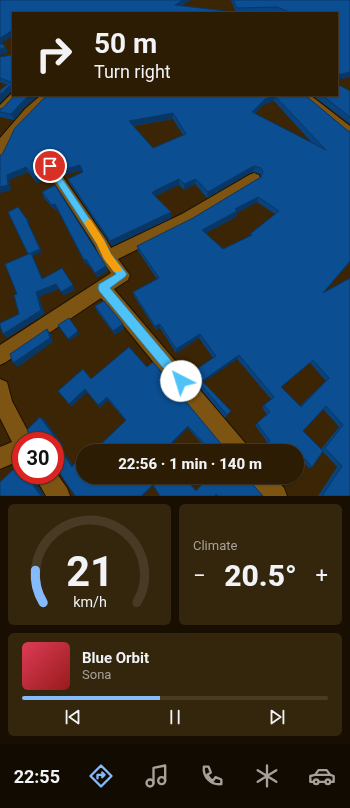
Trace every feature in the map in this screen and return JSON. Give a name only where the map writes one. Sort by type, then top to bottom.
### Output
[{"type":"street","points":[[0,111],[14,96]]},
{"type":"street","points":[[0,156],[6,138],[29,111],[46,96]]},
{"type":"street","points":[[304,96],[350,132]]},
{"type":"street","points":[[0,356],[122,274],[107,257],[101,242],[50,166]]},
{"type":"street","points":[[107,257],[187,218],[254,178]]},
{"type":"street","points":[[103,288],[233,444]]},
{"type":"street","points":[[0,389],[3,404],[18,432]]},
{"type":"street","points":[[0,458],[12,453]]},
{"type":"street","points":[[51,484],[59,496]]},
{"type":"street","points":[[267,484],[276,496]]},
{"type":"building","points":[[0,0],[183,0],[175,5],[226,11],[12,12],[12,31],[0,38]]},
{"type":"building","points":[[233,0],[350,0],[350,72],[338,75],[338,12],[290,12],[277,7],[237,8]]},
{"type":"building","points":[[0,43],[6,47],[0,49]]},
{"type":"building","points":[[12,54],[12,85],[10,85],[0,95],[0,90],[11,82],[0,78],[0,57]]},
{"type":"building","points":[[338,85],[350,91],[350,117],[323,96],[338,96]]},
{"type":"building","points":[[14,96],[29,96],[11,114],[0,112],[0,109],[3,108]]},
{"type":"building","points":[[46,96],[275,96],[306,96],[348,131],[350,131],[350,261],[323,293],[350,278],[350,496],[322,496],[342,466],[325,448],[343,425],[326,406],[303,431],[323,451],[312,467],[305,459],[304,460],[304,444],[268,444],[270,441],[257,423],[270,412],[264,405],[274,397],[239,355],[202,381],[231,411],[227,415],[191,373],[216,356],[200,334],[176,349],[160,324],[155,326],[133,292],[159,278],[137,246],[193,218],[261,177],[263,172],[261,168],[255,166],[250,168],[208,192],[196,179],[184,184],[179,179],[154,191],[152,193],[171,212],[110,241],[68,179],[83,172],[80,165],[62,170],[53,158],[48,156],[44,157],[41,162],[48,174],[35,177],[26,167],[7,175],[8,185],[0,187],[0,155],[2,155],[15,128]],"holes":[[[275,96],[326,150],[252,112],[265,99]],[[173,113],[186,134],[153,148],[129,121]],[[258,197],[279,211],[250,234],[252,235],[223,249],[202,230],[237,211],[235,209]],[[313,360],[329,378],[301,407],[281,387]]]},
{"type":"building","points":[[55,185],[106,266],[95,273],[86,259],[84,260],[55,204],[52,205],[42,192]]},
{"type":"building","points":[[18,207],[28,221],[40,249],[28,254],[8,212]]},
{"type":"building","points":[[31,253],[42,279],[62,268],[73,285],[61,292],[56,284],[36,292],[41,310],[3,334],[0,323],[19,314],[14,295],[17,294],[5,264]]},
{"type":"building","points":[[104,301],[123,324],[113,331],[95,306]]},
{"type":"building","points":[[69,318],[78,331],[68,339],[58,325]]},
{"type":"building","points":[[47,329],[50,338],[13,363],[10,354]]},
{"type":"building","points":[[129,347],[147,367],[153,362],[221,444],[205,444],[188,426],[170,444],[101,444],[126,420],[107,397],[98,405],[85,389],[69,404],[58,391],[83,369],[91,379]]},
{"type":"building","points":[[40,417],[51,432],[28,432],[27,430]]},
{"type":"building","points":[[64,455],[72,467],[75,463],[76,464],[76,484],[190,484],[196,491],[202,484],[252,484],[263,496],[218,496],[216,494],[215,496],[160,496],[153,485],[141,496],[75,496],[64,480]]},
{"type":"building","points":[[12,471],[12,484],[32,484],[41,496],[0,496],[0,482]]},
{"type":"slow traffic","points":[[88,223],[101,242],[107,257],[117,269]]},
{"type":"route","points":[[50,166],[101,242],[107,257],[122,274],[103,288],[181,381]]}]
